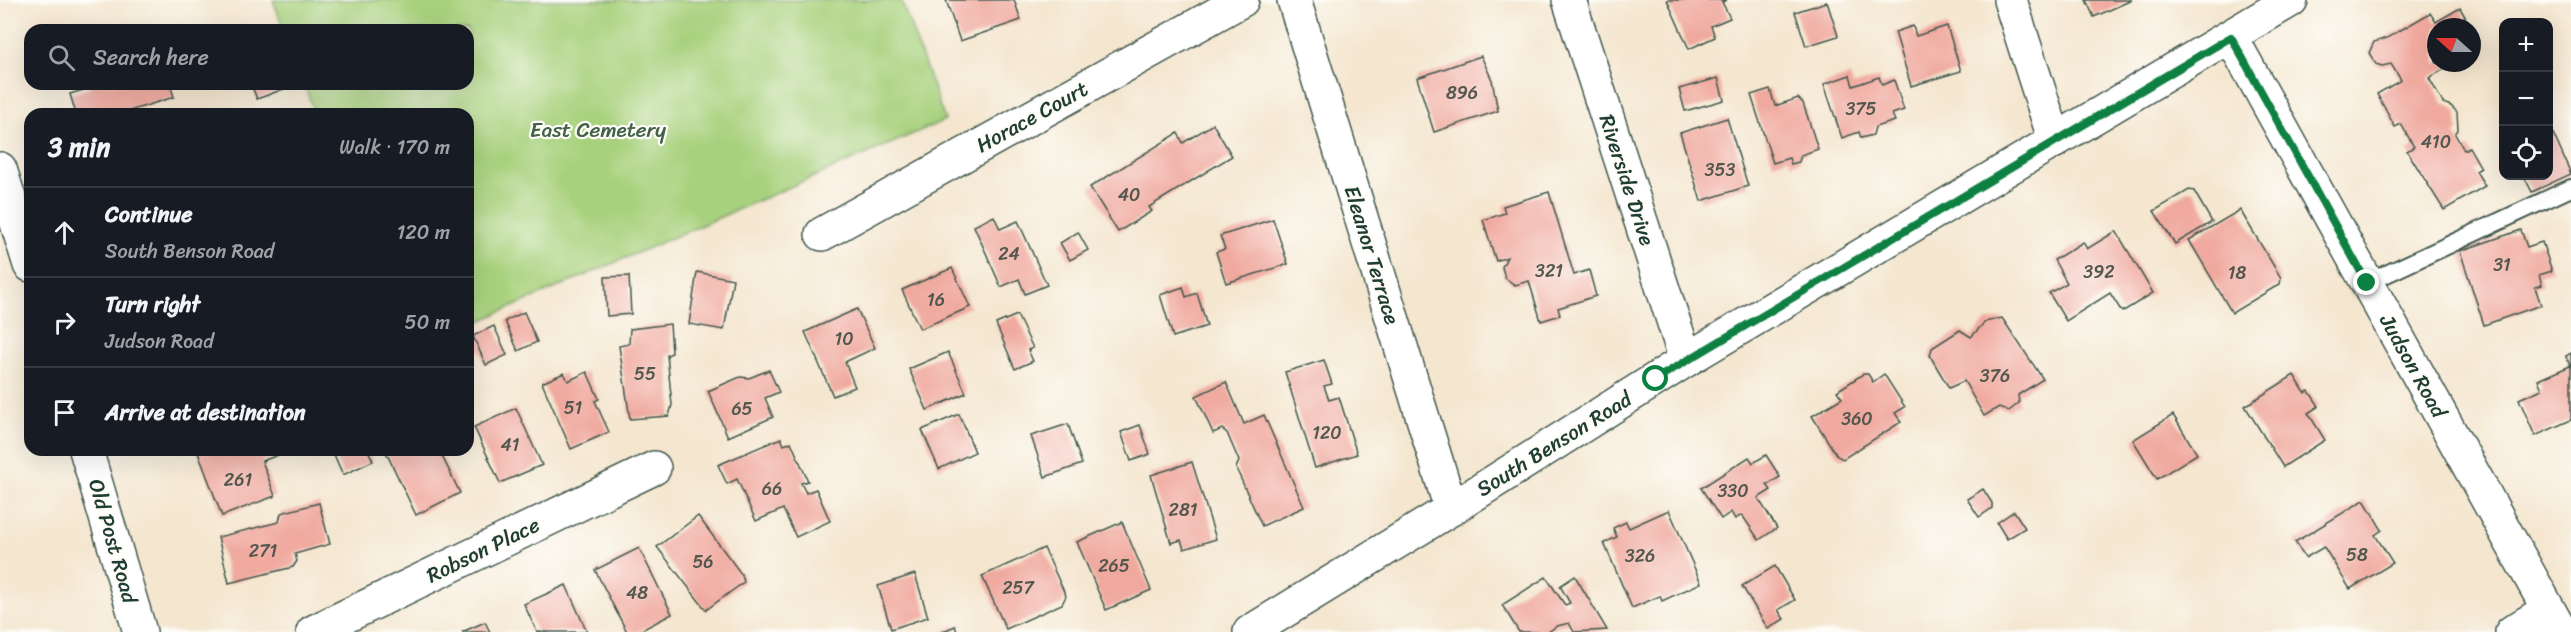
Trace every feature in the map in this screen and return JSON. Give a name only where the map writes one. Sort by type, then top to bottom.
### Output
[{"type":"street","name":"Horace Court","points":[[822,234],[1242,0]]},
{"type":"street","name":"Eleanor Terrace","points":[[1294,0],[1450,509]]},
{"type":"street","name":"Riverside Drive","points":[[1569,0],[1686,360]]},
{"type":"street","points":[[2010,0],[2055,141]]},
{"type":"street","name":"South Benson Road","points":[[1250,632],[1686,360],[2291,0]]},
{"type":"street","name":"Judson Road","points":[[2231,37],[2554,621]]},
{"type":"street","points":[[0,169],[24,246]]},
{"type":"street","name":"Old Post Road","points":[[88,456],[140,632]]},
{"type":"street","name":"Robson Place","points":[[313,632],[654,468]]},
{"type":"street","points":[[2512,632],[2554,621]]},
{"type":"lane","points":[[2367,283],[2571,188]]},
{"type":"green space","name":"East Cemetery","points":[[273,0],[901,0],[945,120],[474,323],[474,108],[313,108],[306,90],[474,90],[474,24],[282,24]]},
{"type":"building","points":[[946,0],[1014,0],[1021,20],[960,41]]},
{"type":"building","points":[[1667,0],[1727,0],[1722,2],[1730,18],[1711,26],[1715,37],[1689,49]]},
{"type":"building","points":[[2086,0],[2132,0],[2094,17]]},
{"type":"building","points":[[1827,2],[1838,36],[1806,46],[1795,12]]},
{"type":"building","points":[[2460,8],[2466,18],[2443,18]]},
{"type":"building","points":[[2430,13],[2433,18],[2427,18],[2427,72],[2439,72],[2429,78],[2443,103],[2451,106],[2457,112],[2458,130],[2455,134],[2464,150],[2469,147],[2481,168],[2476,171],[2485,186],[2444,210],[2407,151],[2414,147],[2401,124],[2395,127],[2377,94],[2401,80],[2391,64],[2382,66],[2376,64],[2369,53],[2374,42],[2387,38]]},
{"type":"building","points":[[1913,26],[1916,36],[1947,26],[1961,71],[1911,86],[1895,32]]},
{"type":"building","points":[[1481,56],[1492,80],[1498,111],[1434,132],[1417,78]]},
{"type":"building","points":[[1850,75],[1853,86],[1879,77],[1882,85],[1894,80],[1904,110],[1892,114],[1895,121],[1875,127],[1873,135],[1861,138],[1859,132],[1842,138],[1824,84]]},
{"type":"building","points":[[1718,78],[1724,100],[1685,111],[1679,89]]},
{"type":"building","points":[[1770,89],[1775,106],[1798,98],[1803,103],[1818,149],[1801,155],[1799,162],[1791,164],[1789,158],[1773,163],[1751,95]]},
{"type":"building","points":[[83,90],[172,90],[174,97],[139,108],[74,108],[70,94]]},
{"type":"building","points":[[253,90],[281,90],[257,99]]},
{"type":"building","points":[[1727,118],[1748,186],[1701,201],[1680,133]]},
{"type":"building","points":[[1213,124],[1232,156],[1149,207],[1152,211],[1118,232],[1090,187],[1178,133],[1183,143]]},
{"type":"building","points":[[2553,133],[2571,174],[2532,192],[2526,180],[2553,180]]},
{"type":"building","points":[[2189,190],[2194,191],[2212,222],[2175,244],[2154,211]]},
{"type":"building","points":[[1549,192],[1574,275],[1589,270],[1596,296],[1558,308],[1560,315],[1541,321],[1529,281],[1515,285],[1505,278],[1502,267],[1507,257],[1496,261],[1483,220],[1505,213],[1503,206]]},
{"type":"building","points":[[2240,210],[2281,278],[2280,284],[2232,313],[2189,240]]},
{"type":"building","points":[[994,216],[1000,229],[1018,221],[1047,285],[1025,294],[1019,279],[1001,287],[974,226]]},
{"type":"building","points":[[1273,219],[1288,264],[1226,283],[1216,252],[1225,249],[1220,236]]},
{"type":"building","points":[[2521,230],[2527,247],[2542,242],[2552,271],[2539,275],[2542,285],[2535,287],[2541,305],[2484,325],[2460,251]]},
{"type":"building","points":[[2116,231],[2153,293],[2122,312],[2110,293],[2066,321],[2049,293],[2067,283],[2054,260],[2083,242],[2087,249]]},
{"type":"building","points":[[1078,232],[1088,250],[1070,260],[1060,243]]},
{"type":"building","points":[[952,268],[970,307],[920,329],[902,290]]},
{"type":"building","points":[[697,272],[733,279],[724,330],[689,324]]},
{"type":"building","points":[[629,276],[631,314],[607,316],[605,277]]},
{"type":"building","points":[[1183,287],[1186,297],[1197,293],[1207,326],[1173,337],[1160,295]]},
{"type":"building","points":[[857,309],[875,348],[845,362],[855,387],[833,396],[805,332]]},
{"type":"building","points":[[524,312],[537,342],[518,351],[505,321]]},
{"type":"building","points":[[1017,315],[1033,348],[1028,350],[1033,361],[1015,369],[996,324]]},
{"type":"building","points":[[2002,318],[2043,379],[2018,395],[2019,403],[2009,411],[1999,407],[1984,416],[1964,381],[1949,388],[1930,356],[1932,348],[1960,330],[1971,337],[1985,322]]},
{"type":"building","points":[[670,324],[672,353],[667,355],[672,405],[669,416],[630,419],[619,346],[629,344],[630,329]]},
{"type":"building","points":[[494,326],[507,355],[486,365],[474,336]]},
{"type":"building","points":[[948,352],[966,393],[927,410],[909,369]]},
{"type":"building","points":[[2571,353],[2571,420],[2535,436],[2519,399],[2542,389],[2538,380],[2570,366],[2566,356]]},
{"type":"building","points":[[1324,360],[1332,384],[1324,386],[1329,400],[1339,397],[1357,454],[1315,468],[1285,372]]},
{"type":"building","points":[[769,370],[779,392],[765,398],[773,417],[728,437],[708,391],[740,377],[749,378]]},
{"type":"building","points":[[587,372],[599,399],[595,401],[609,432],[571,449],[542,383],[564,373],[568,381]]},
{"type":"building","points":[[1863,374],[1868,374],[1873,382],[1884,374],[1905,407],[1895,413],[1901,422],[1843,459],[1837,456],[1812,416],[1842,398],[1837,391]]},
{"type":"building","points":[[2294,375],[2305,393],[2309,391],[2319,406],[2308,413],[2325,440],[2283,467],[2245,406]]},
{"type":"building","points":[[1226,382],[1244,424],[1264,415],[1304,507],[1262,526],[1236,468],[1239,461],[1227,433],[1222,429],[1213,433],[1196,396]]},
{"type":"building","points":[[516,408],[542,465],[500,483],[474,427]]},
{"type":"building","points":[[959,414],[975,452],[939,469],[922,430]]},
{"type":"building","points":[[2173,415],[2197,454],[2157,479],[2133,440]]},
{"type":"building","points":[[1068,424],[1082,464],[1045,477],[1031,436]]},
{"type":"building","points":[[1140,425],[1150,454],[1131,461],[1121,432]]},
{"type":"building","points":[[781,438],[784,445],[791,442],[808,481],[801,483],[806,493],[816,489],[830,521],[796,537],[783,509],[756,521],[737,479],[727,484],[718,465]]},
{"type":"building","points":[[1766,455],[1780,477],[1767,485],[1771,490],[1758,498],[1777,528],[1759,540],[1742,515],[1735,519],[1731,512],[1721,519],[1701,488],[1749,457],[1753,463]]},
{"type":"building","points":[[199,456],[276,456],[262,461],[275,496],[222,516]]},
{"type":"building","points":[[335,456],[371,456],[373,461],[343,475]]},
{"type":"building","points":[[388,456],[442,456],[460,493],[416,515]]},
{"type":"building","points":[[1192,462],[1216,539],[1184,549],[1181,540],[1171,543],[1151,475]]},
{"type":"building","points":[[1983,489],[1992,503],[1992,508],[1979,517],[1967,499]]},
{"type":"building","points":[[2364,500],[2382,530],[2375,535],[2393,563],[2350,589],[2324,547],[2305,558],[2295,542]]},
{"type":"building","points":[[319,503],[330,544],[295,554],[297,561],[293,567],[229,583],[218,537],[279,522],[281,513]]},
{"type":"building","points":[[1669,510],[1701,583],[1662,601],[1660,596],[1632,608],[1604,543],[1617,537],[1613,528],[1626,522],[1629,528]]},
{"type":"building","points":[[2014,511],[2025,528],[2007,539],[1997,523]]},
{"type":"building","points":[[698,516],[742,575],[744,582],[706,610],[657,547]]},
{"type":"building","points":[[1122,522],[1151,590],[1106,610],[1077,542]]},
{"type":"building","points":[[639,548],[672,614],[638,632],[627,632],[595,570]]},
{"type":"building","points":[[1044,548],[1066,596],[1062,604],[1006,629],[982,576]]},
{"type":"building","points":[[1775,566],[1795,600],[1778,610],[1784,619],[1768,629],[1742,586]]},
{"type":"building","points":[[915,574],[928,617],[891,629],[878,586]]},
{"type":"building","points":[[1575,576],[1607,630],[1574,632],[1569,623],[1557,626],[1548,632],[1519,632],[1502,605],[1546,577],[1565,605],[1570,603],[1560,586]]},
{"type":"building","points":[[566,585],[587,632],[537,632],[524,604]]},
{"type":"building","points":[[485,622],[490,632],[462,632]]},
{"type":"building","points":[[955,626],[957,632],[941,632]]},
{"type":"route","points":[[1656,379],[2231,37],[2367,283]]}]
